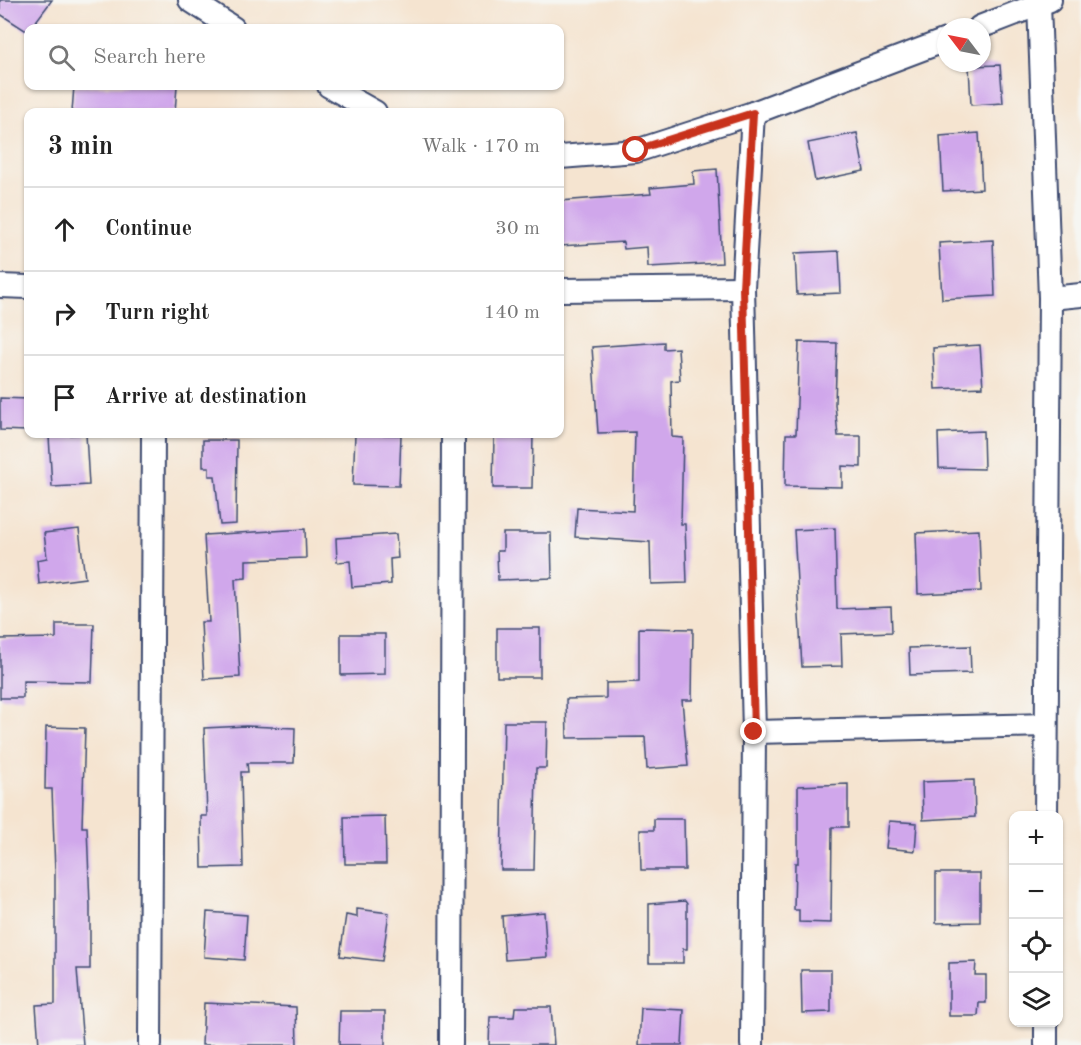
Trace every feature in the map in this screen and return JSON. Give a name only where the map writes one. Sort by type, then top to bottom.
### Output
[{"type":"street","points":[[190,0],[227,24]]},
{"type":"street","points":[[991,23],[1045,2],[1050,298],[1046,811]]},
{"type":"street","points":[[564,157],[636,150],[753,113],[937,43]]},
{"type":"street","points":[[336,90],[368,108]]},
{"type":"street","points":[[752,1045],[754,732],[743,288],[753,113]]},
{"type":"street","points":[[0,286],[24,287]]},
{"type":"street","points":[[564,291],[743,288]]},
{"type":"street","points":[[1050,298],[1081,296]]},
{"type":"street","points":[[150,1045],[153,438]]},
{"type":"street","points":[[451,1045],[453,438]]},
{"type":"street","points":[[754,732],[1046,725]]},
{"type":"street","points":[[1046,1027],[1046,1045]]},
{"type":"building","points":[[0,0],[52,0],[34,24],[24,24],[24,29],[0,14]]},
{"type":"building","points":[[991,65],[1000,65],[1003,103],[971,105],[969,72],[991,72]]},
{"type":"building","points":[[74,90],[177,90],[175,108],[72,108]]},
{"type":"building","points":[[857,133],[864,171],[815,181],[808,143]]},
{"type":"building","points":[[979,133],[982,189],[943,191],[940,136]]},
{"type":"building","points":[[717,169],[722,263],[648,267],[647,247],[624,249],[623,242],[564,246],[564,201],[651,194],[650,188],[694,184],[693,171]]},
{"type":"building","points":[[993,240],[995,296],[942,299],[939,243]]},
{"type":"building","points":[[839,251],[841,293],[797,295],[795,253]]},
{"type":"building","points":[[664,342],[664,349],[678,348],[680,380],[671,381],[672,437],[683,438],[681,524],[685,524],[687,583],[651,584],[650,542],[575,537],[577,508],[633,511],[635,432],[598,433],[592,347]]},
{"type":"building","points":[[799,342],[837,343],[835,404],[838,436],[861,436],[861,467],[842,466],[842,487],[785,486],[786,434],[796,434]]},
{"type":"building","points":[[980,345],[983,387],[935,389],[933,348]]},
{"type":"building","points":[[0,398],[24,399],[24,431],[0,430]]},
{"type":"building","points":[[983,431],[984,469],[939,468],[938,433]]},
{"type":"building","points":[[49,438],[86,438],[89,485],[52,487]]},
{"type":"building","points":[[355,438],[401,438],[399,486],[353,485]]},
{"type":"building","points":[[494,438],[533,438],[532,488],[493,488]]},
{"type":"building","points":[[203,440],[237,440],[236,524],[220,525],[215,476],[209,476],[209,467],[203,467]]},
{"type":"building","points":[[835,528],[837,609],[891,607],[892,632],[841,634],[842,666],[802,667],[794,530]]},
{"type":"building","points":[[79,529],[85,578],[39,584],[37,560],[47,558],[44,533]]},
{"type":"building","points":[[305,529],[306,558],[246,560],[246,578],[235,579],[240,677],[204,679],[201,622],[209,622],[204,535]]},
{"type":"building","points":[[979,530],[981,591],[918,594],[916,533]]},
{"type":"building","points":[[503,533],[551,533],[552,578],[498,580],[497,551],[503,551]]},
{"type":"building","points":[[396,534],[398,558],[390,559],[391,584],[352,587],[350,561],[337,562],[336,538]]},
{"type":"building","points":[[56,624],[94,624],[92,682],[23,681],[23,698],[0,698],[0,639],[56,638]]},
{"type":"building","points":[[497,628],[540,628],[540,677],[497,677]]},
{"type":"building","points":[[639,628],[693,629],[692,700],[682,700],[688,766],[647,769],[645,737],[567,738],[566,699],[606,698],[606,683],[639,682]]},
{"type":"building","points":[[341,634],[385,634],[385,674],[341,675]]},
{"type":"building","points":[[970,646],[971,673],[910,675],[909,648]]},
{"type":"building","points":[[504,722],[547,722],[546,768],[536,768],[534,870],[501,870]]},
{"type":"building","points":[[246,726],[295,728],[294,763],[247,763],[248,772],[241,772],[243,867],[202,868],[201,816],[207,816],[204,728]]},
{"type":"building","points":[[46,727],[85,728],[82,827],[87,827],[90,969],[77,969],[83,1045],[39,1045],[36,1005],[55,1004],[55,872],[52,789],[45,789]]},
{"type":"building","points":[[974,780],[975,817],[923,820],[922,782]]},
{"type":"building","points":[[848,784],[848,827],[832,827],[831,923],[799,922],[799,910],[794,910],[795,863],[798,863],[798,786]]},
{"type":"building","points":[[385,816],[386,864],[345,864],[344,817]]},
{"type":"building","points":[[654,819],[684,819],[685,870],[641,870],[640,830],[654,830]]},
{"type":"building","points":[[889,821],[917,823],[915,851],[886,848]]},
{"type":"building","points":[[936,873],[980,873],[980,922],[936,923]]},
{"type":"building","points":[[685,901],[687,904],[687,949],[683,949],[683,963],[649,963],[649,904]]},
{"type":"building","points":[[357,909],[389,913],[382,961],[340,956],[346,915],[357,917]]},
{"type":"building","points":[[207,912],[247,915],[244,960],[204,957]]},
{"type":"building","points":[[544,912],[547,957],[505,960],[502,916]]},
{"type":"building","points":[[976,962],[975,975],[986,975],[986,1003],[979,1003],[978,1016],[949,1016],[949,963]]},
{"type":"building","points":[[801,970],[831,970],[831,1012],[802,1013]]},
{"type":"building","points":[[204,1003],[296,1007],[297,1045],[202,1045]]},
{"type":"building","points":[[515,1007],[551,1007],[554,1045],[489,1045],[490,1017],[514,1017]]},
{"type":"building","points":[[641,1008],[684,1010],[682,1045],[639,1045]]},
{"type":"building","points":[[340,1011],[385,1011],[385,1045],[339,1045]]},
{"type":"route","points":[[636,150],[753,113],[743,288],[754,732]]}]
